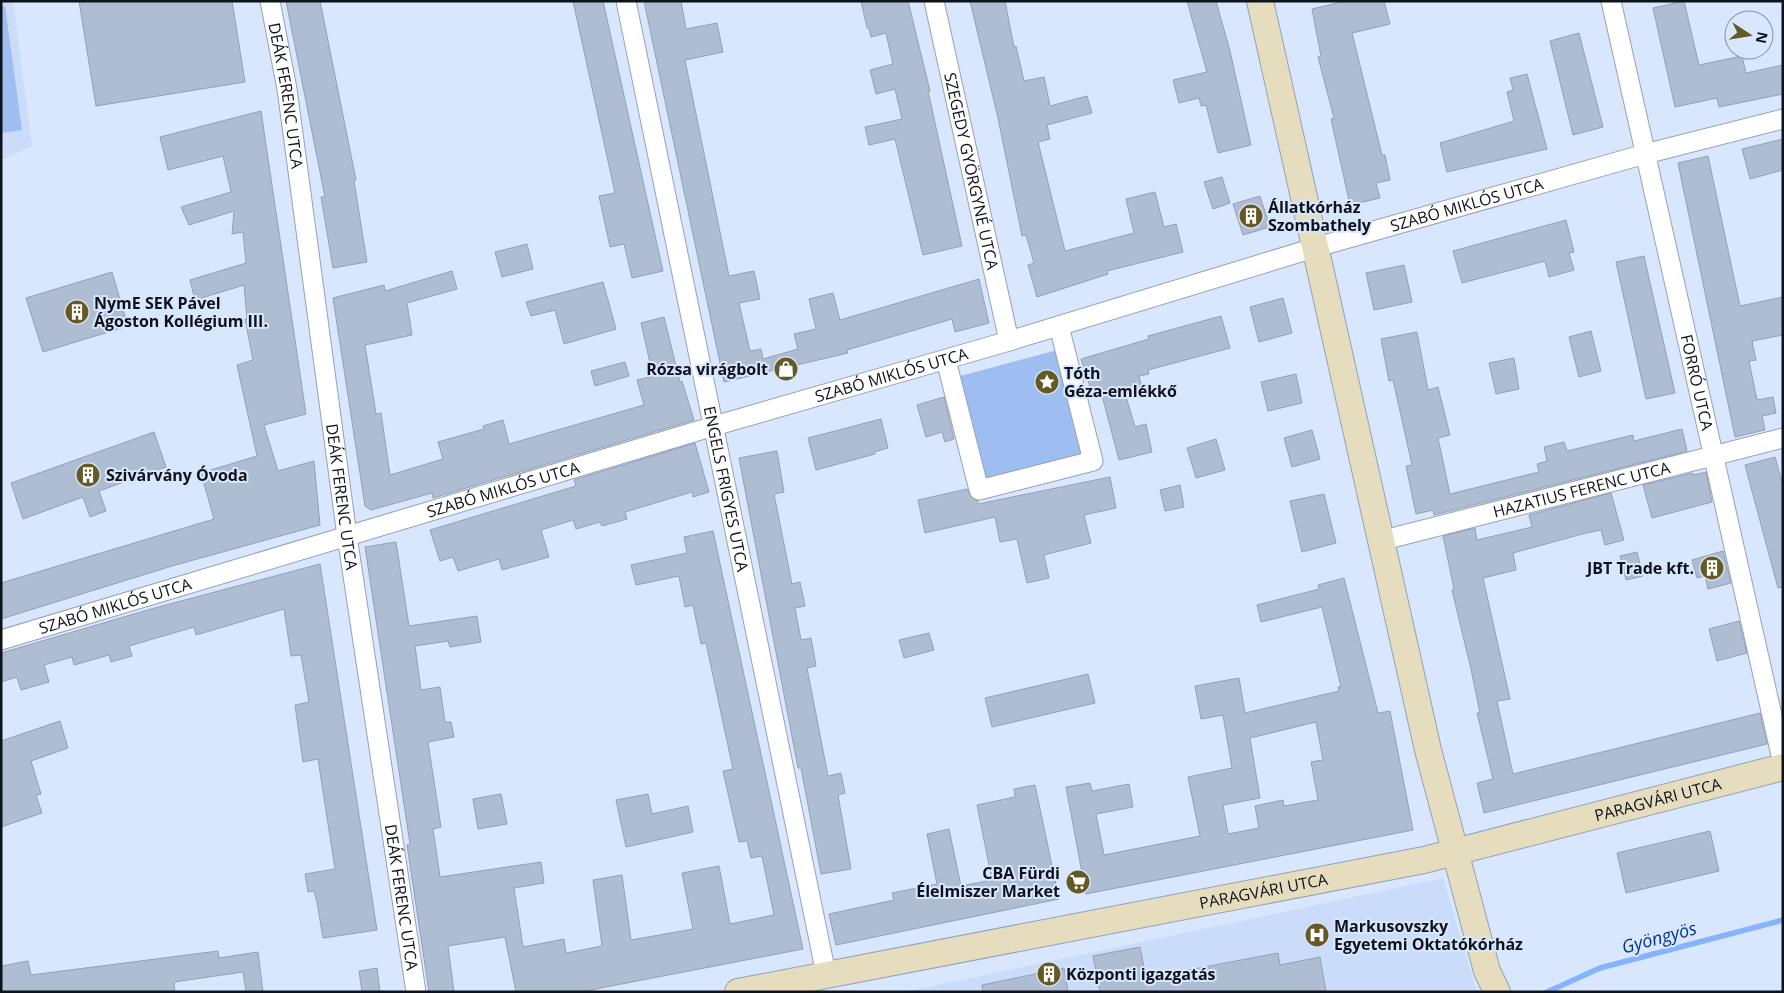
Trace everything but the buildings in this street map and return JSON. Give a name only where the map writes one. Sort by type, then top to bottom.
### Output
[{"type":"street","name":"DEÁK FERENC UTCA","points":[[270,1],[287,89],[347,536],[416,992]]},
{"type":"street","name":"ENGELS FRIGYES UTCA","points":[[626,1],[826,974]]},
{"type":"street","name":"SZEGEDY GYÖRGYNÉ UTCA","points":[[934,1],[1009,341]]},
{"type":"street","points":[[1260,1],[1317,247],[1380,541],[1443,812],[1487,971],[1498,992]]},
{"type":"street","name":"FORRÓ UTCA","points":[[1611,1],[1783,766]]},
{"type":"street","name":"SZABÓ MIKLÓS UTCA","points":[[1,640],[714,426],[946,360],[1317,247],[1645,154],[1783,119]]},
{"type":"street","points":[[946,360],[979,490],[1093,461],[1059,326]]},
{"type":"street","name":"HAZATIUS FERENC UTCA","points":[[1380,541],[1783,438]]},
{"type":"street","name":"PARAGVÁRI UTCA","points":[[738,992],[1455,853],[1783,766]]},
{"type":"shaded area","points":[[1,1],[13,1],[32,146],[1,160]]},
{"type":"shaded area","points":[[5,6],[22,130],[1,133],[1,7]]},
{"type":"shaded area","points":[[1061,349],[1090,458],[982,487],[953,378]]},
{"type":"shaded area","name":"Markusovszky Egyetemi Oktatókórház","points":[[1443,878],[1477,992],[905,992]]},
{"type":"waterway","name":"Gyöngyös","points":[[1547,992],[1600,968],[1783,920]]},
{"type":"place","name":"Állatkórház Szombathely","points":[[1251,216]]},
{"type":"place","name":"NymE SEK Pável Ágoston Kollégium III.","points":[[77,312]]},
{"type":"place","name":"Rózsa virágbolt","points":[[786,369]]},
{"type":"place","name":"Tóth Géza-emlékkő","points":[[1047,382]]},
{"type":"place","name":"Szivárvány Óvoda","points":[[88,475]]},
{"type":"place","name":"JBT Trade kft.","points":[[1712,568]]},
{"type":"place","name":"CBA Fürdi Élelmiszer Market","points":[[1078,882]]},
{"type":"place","name":"Markusovszky Egyetemi Oktatókórház","points":[[1317,935]]},
{"type":"place","name":"Központi igazgatás","points":[[1049,974]]}]
